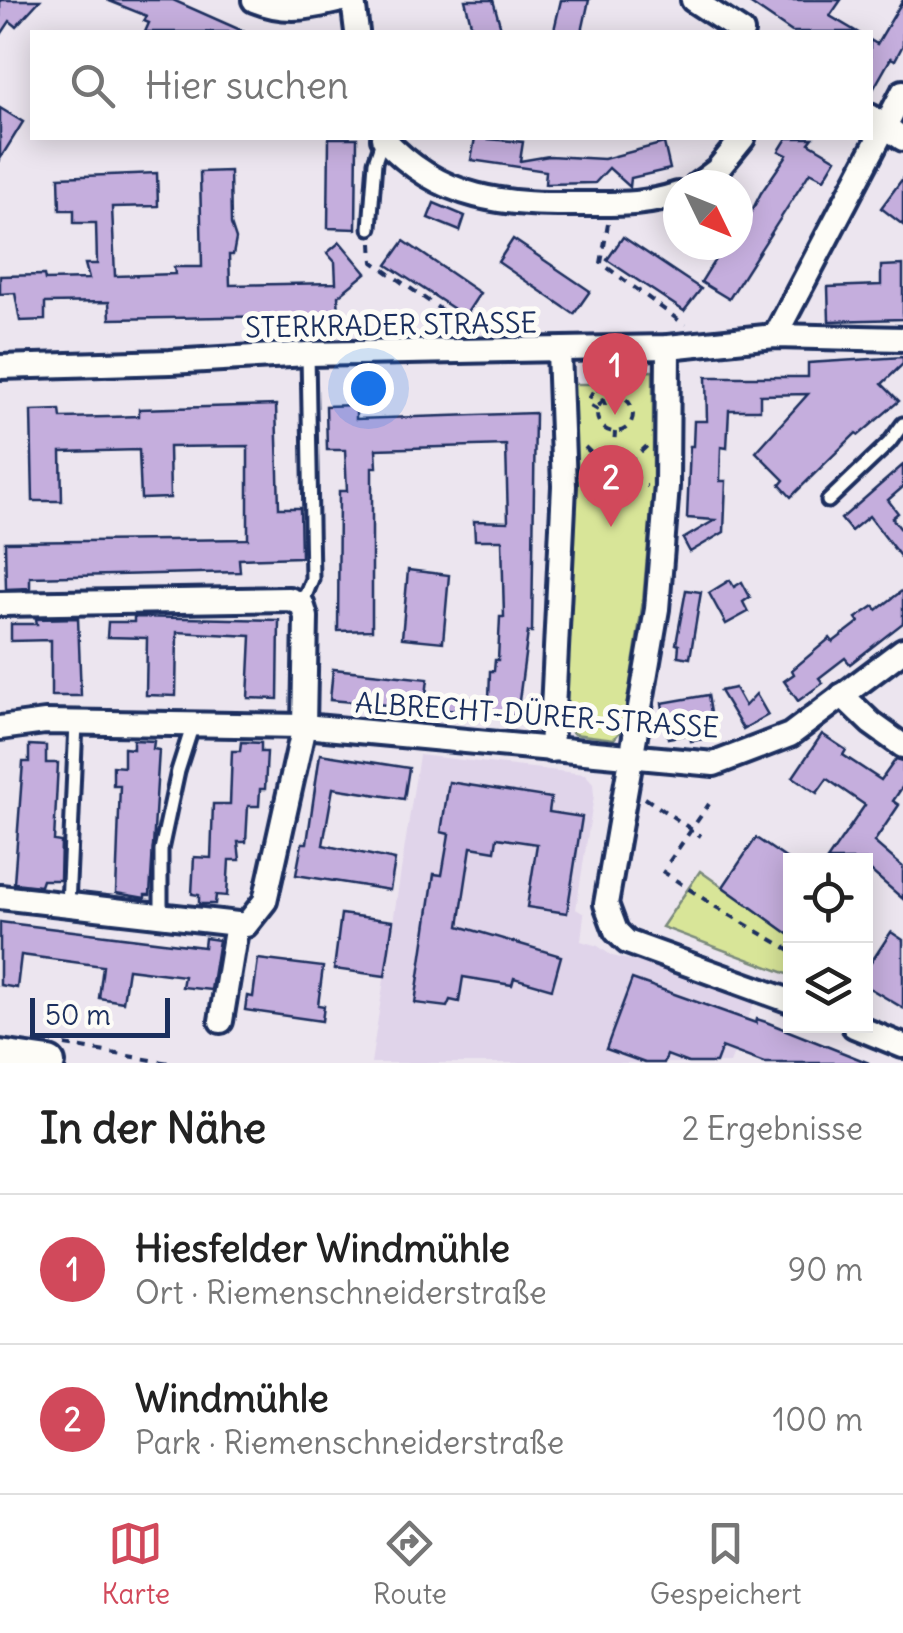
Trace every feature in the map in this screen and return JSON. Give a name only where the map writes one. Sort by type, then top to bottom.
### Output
[{"type":"main road","points":[[0,1056],[53,1053]]},
{"type":"street","points":[[254,0],[285,10],[304,10],[341,0]]},
{"type":"street","points":[[353,0],[357,30]]},
{"type":"street","points":[[693,0],[739,30]]},
{"type":"street","points":[[775,336],[903,92]]},
{"type":"street","points":[[385,140],[406,163],[440,182],[490,200],[520,205],[636,205],[663,198]]},
{"type":"street","points":[[717,170],[741,140]]},
{"type":"street","name":"STERKRADER STRASSE","points":[[0,366],[308,354],[588,350],[775,336],[903,339]]},
{"type":"street","points":[[676,346],[657,609],[606,904],[616,932],[627,942],[783,998]]},
{"type":"street","points":[[551,750],[564,486],[559,351]]},
{"type":"street","points":[[0,604],[289,600],[302,604],[306,617],[304,726],[265,901],[246,925],[0,897]]},
{"type":"street","name":"ALBRECHT-DÜRER-STRASSE","points":[[0,728],[45,722],[304,726],[714,764],[790,735],[903,650]]},
{"type":"street","points":[[842,695],[871,724],[903,746]]},
{"type":"street","points":[[222,1021],[236,924]]},
{"type":"street","points":[[871,1033],[903,1046]]},
{"type":"lane","points":[[370,228],[374,162],[382,140]]},
{"type":"lane","points":[[302,604],[312,578],[308,354]]},
{"type":"lane","points":[[828,500],[889,443],[903,424]]},
{"type":"lane","points":[[68,906],[76,722]]},
{"type":"lane","points":[[161,915],[161,850],[193,724]]},
{"type":"path","points":[[611,204],[601,263],[685,322],[676,346]]},
{"type":"path","points":[[370,228],[373,262],[464,326],[463,352]]},
{"type":"path","points":[[588,350],[589,375],[606,407]]},
{"type":"path","points":[[596,388],[608,389],[629,403],[632,418],[627,428],[615,432],[603,427],[598,410],[589,399],[596,388]]},
{"type":"path","points":[[598,410],[604,401],[616,396]]},
{"type":"path","points":[[562,420],[595,458],[613,466],[632,461],[668,425]]},
{"type":"path","points":[[610,486],[615,432]]},
{"type":"path","points":[[564,486],[667,486]]},
{"type":"path","points":[[627,789],[655,803],[701,836]]},
{"type":"path","points":[[669,862],[709,804]]},
{"type":"path","points":[[662,871],[783,946]]},
{"type":"path","points":[[53,1053],[169,1063]]},
{"type":"shaded area","points":[[419,755],[585,774],[593,783],[594,796],[576,909],[584,914],[581,941],[612,956],[644,963],[754,1003],[730,1063],[371,1063]]},
{"type":"green space","points":[[653,371],[653,489],[643,601],[623,728],[614,739],[574,734],[563,723],[573,566],[571,384],[600,384],[600,372]]},
{"type":"green space","points":[[700,871],[783,930],[783,972],[662,927]]},
{"type":"building","points":[[0,0],[40,0],[16,26],[10,21],[0,36]]},
{"type":"building","points":[[107,0],[173,0],[240,30],[146,30],[147,16]]},
{"type":"building","points":[[465,0],[493,0],[501,30],[472,30]]},
{"type":"building","points":[[561,0],[589,0],[582,30],[554,30]]},
{"type":"building","points":[[745,0],[841,0],[830,16],[854,30],[789,30]]},
{"type":"building","points":[[903,0],[903,45],[873,90],[873,42],[877,44]]},
{"type":"building","points":[[0,108],[23,122],[0,159]]},
{"type":"building","points":[[329,140],[357,140],[356,229],[328,228]]},
{"type":"building","points":[[475,140],[523,142],[520,161],[549,156],[604,159],[664,143],[670,169],[631,178],[630,187],[609,168],[595,183],[545,184],[546,171],[471,160]]},
{"type":"building","points":[[786,140],[811,140],[809,143],[836,159],[824,179],[810,172],[729,299],[701,282],[715,260],[753,260],[753,209],[787,155],[779,151]]},
{"type":"building","points":[[230,171],[231,224],[236,239],[233,255],[229,255],[230,285],[336,283],[335,262],[327,253],[340,242],[366,273],[338,296],[339,315],[110,319],[109,302],[45,303],[45,320],[20,321],[15,293],[0,294],[0,276],[89,279],[85,264],[97,264],[96,223],[74,223],[74,210],[60,210],[59,177],[157,173],[158,206],[112,207],[115,276],[175,274],[174,267],[202,267],[200,172]]},
{"type":"building","points":[[903,178],[903,225],[881,208]]},
{"type":"building","points":[[434,203],[465,216],[460,231],[428,218]]},
{"type":"building","points":[[623,237],[701,289],[684,311],[607,260]]},
{"type":"building","points":[[513,239],[590,291],[574,314],[498,262]]},
{"type":"building","points":[[404,241],[480,293],[465,316],[387,265]]},
{"type":"building","points":[[903,265],[903,319],[829,321],[828,287],[881,285],[881,266]]},
{"type":"building","points":[[903,357],[903,364],[882,384],[899,401],[859,435],[856,433],[791,497],[780,485],[784,480],[756,452],[808,394],[760,395],[760,410],[729,410],[727,448],[721,447],[720,481],[726,481],[724,532],[690,552],[683,539],[715,520],[687,518],[694,421],[707,421],[706,377],[808,377],[808,363]]},
{"type":"building","points":[[276,405],[279,508],[300,508],[301,557],[239,559],[240,572],[30,577],[30,588],[6,589],[5,542],[248,539],[248,446],[169,447],[170,498],[141,499],[139,450],[61,452],[62,501],[33,501],[31,411],[60,410],[61,418],[109,417],[139,416],[139,409]]},
{"type":"building","points":[[356,405],[356,419],[535,413],[532,632],[528,632],[517,716],[330,700],[333,669],[428,679],[426,695],[489,699],[490,671],[494,671],[498,660],[500,617],[504,617],[502,540],[475,540],[474,521],[508,522],[506,445],[376,449],[377,467],[372,467],[372,630],[338,631],[339,491],[347,491],[345,450],[327,450],[326,406]]},
{"type":"building","points":[[903,465],[903,487],[888,500],[898,513],[892,518],[903,532],[903,560],[869,516],[851,531],[841,519]]},
{"type":"building","points":[[408,570],[449,575],[443,642],[402,638]]},
{"type":"building","points":[[730,580],[734,587],[742,582],[750,597],[743,602],[748,612],[726,624],[709,593]]},
{"type":"building","points":[[686,590],[701,592],[690,658],[678,656],[676,644]]},
{"type":"building","points":[[903,590],[903,623],[850,664],[845,658],[819,678],[823,683],[798,701],[784,681],[794,674],[792,670],[830,638],[833,642],[859,622],[856,618],[874,606],[877,610]]},
{"type":"building","points":[[134,617],[279,620],[278,699],[248,698],[251,636],[177,632],[176,696],[146,695],[147,638],[107,637],[108,622],[134,622]]},
{"type":"building","points":[[78,618],[81,696],[51,696],[51,640],[11,641],[11,624]]},
{"type":"building","points":[[735,688],[745,706],[756,694],[768,715],[743,729],[720,691]]},
{"type":"building","points":[[708,695],[715,737],[691,741],[690,734],[668,738],[662,703]]},
{"type":"building","points":[[822,734],[846,750],[843,755],[881,780],[896,759],[903,761],[903,786],[893,801],[899,805],[874,842],[903,867],[903,899],[873,873],[873,853],[832,853],[865,805],[827,779],[817,793],[793,777]]},
{"type":"building","points":[[133,740],[154,741],[153,749],[159,750],[150,895],[145,898],[116,893],[120,785],[113,785],[113,766],[124,767],[124,748],[133,749]]},
{"type":"building","points":[[241,742],[261,743],[261,752],[267,752],[265,789],[260,789],[259,806],[248,806],[246,842],[238,842],[240,860],[229,860],[227,896],[216,895],[215,904],[199,904],[199,895],[192,894],[194,857],[211,858],[213,804],[230,804],[232,751],[240,751]]},
{"type":"building","points":[[29,745],[46,746],[46,763],[58,763],[54,841],[61,842],[60,880],[42,880],[40,886],[14,883],[23,762],[29,762]]},
{"type":"building","points":[[320,754],[409,768],[404,799],[333,788],[323,845],[395,860],[390,890],[296,875],[302,843],[307,843]]},
{"type":"building","points":[[449,782],[551,798],[549,812],[582,817],[567,913],[527,907],[537,844],[497,838],[495,851],[471,847],[459,926],[561,956],[552,989],[514,978],[512,985],[463,977],[459,1002],[450,1000],[447,1007],[415,1003],[434,874],[442,875],[449,834],[441,832]]},
{"type":"building","points":[[756,838],[783,856],[783,930],[723,887]]},
{"type":"building","points":[[341,914],[393,921],[385,976],[334,969]]},
{"type":"building","points":[[0,922],[204,947],[205,938],[219,940],[211,990],[182,987],[184,976],[128,969],[123,1002],[99,998],[103,966],[21,955],[17,988],[0,985]]},
{"type":"building","points":[[891,932],[903,940],[903,1008],[873,990],[873,959]]},
{"type":"building","points":[[258,959],[323,967],[318,1005],[324,1006],[322,1021],[245,1010],[247,996],[253,997]]},
{"type":"building","points":[[632,979],[756,1023],[757,1019],[766,1022],[783,1029],[783,1033],[794,1033],[869,1063],[764,1063],[722,1047],[716,1063],[688,1063],[667,1055],[664,1063],[645,1063],[606,1049]]},
{"type":"place","name":"Hiesfelder Windmühle","points":[[615,415]]},
{"type":"place","name":"Windmühle","points":[[611,527]]}]
